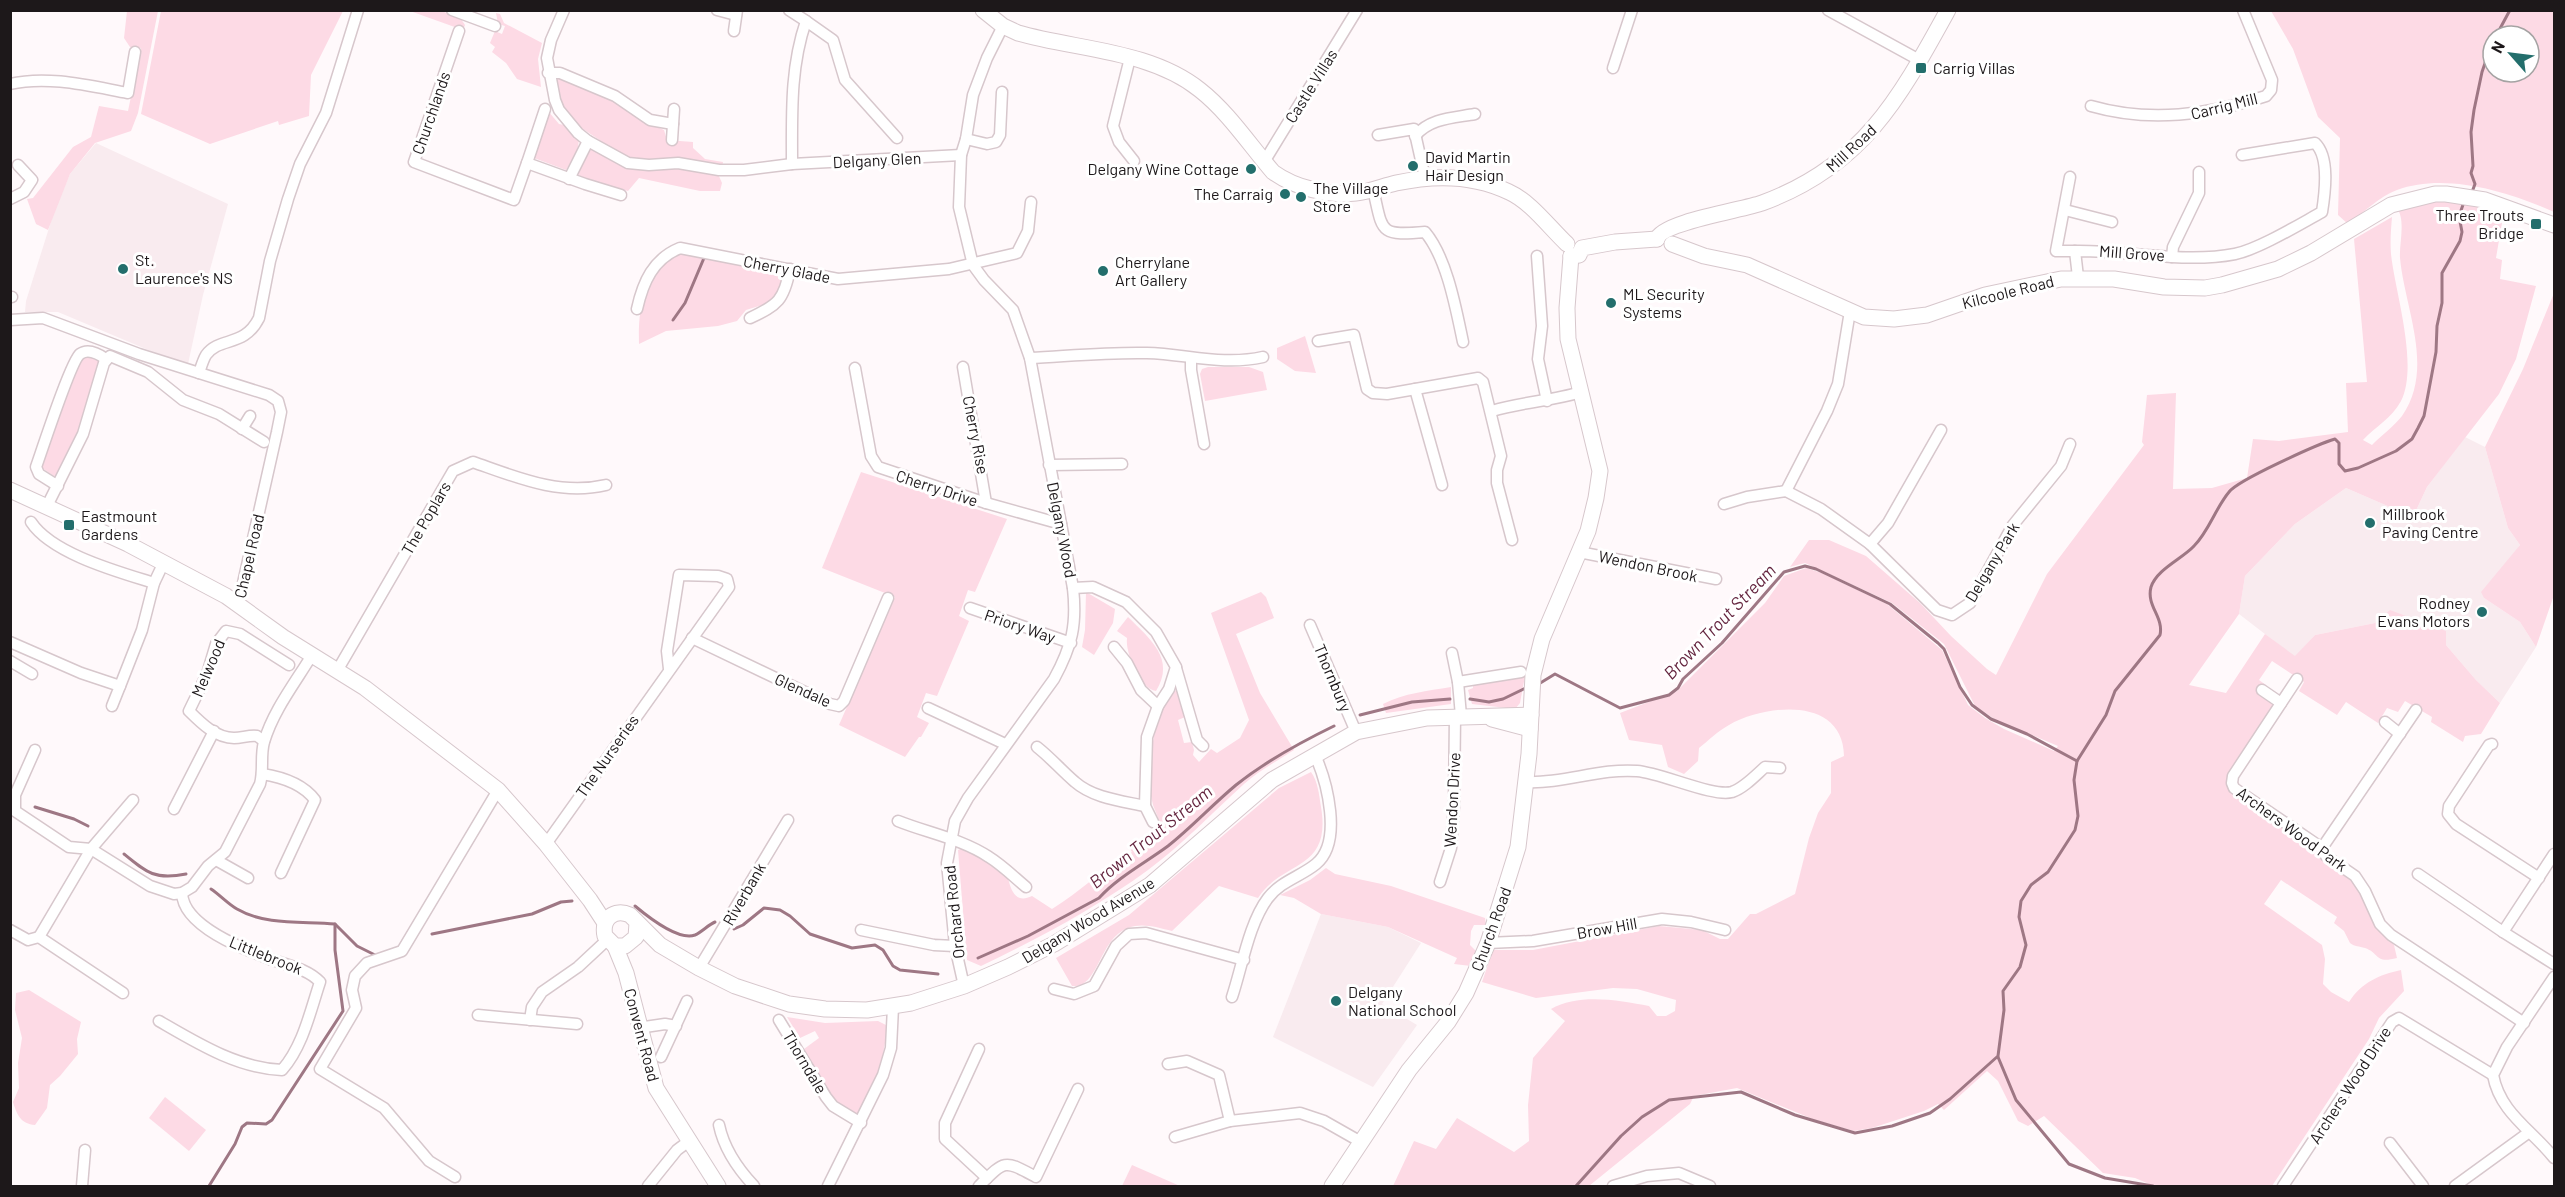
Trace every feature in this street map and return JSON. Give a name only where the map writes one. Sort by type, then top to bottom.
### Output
[{"type":"main road","points":[[983,10],[1003,26],[1039,39],[1130,58],[1179,76],[1200,90],[1216,105],[1279,177],[1308,188],[1333,193],[1357,193],[1425,178],[1451,177],[1479,182],[1508,191],[1520,199],[1574,249],[1615,242],[1666,238]]},
{"type":"main road","name":"Mill Road","points":[[1666,238],[1682,223],[1761,203],[1818,177],[1864,140],[1890,109],[1921,61],[1948,10]]},
{"type":"main road","name":"Kilcoole Road","points":[[1666,238],[1704,255],[1747,265],[1864,317],[1894,319],[1927,315],[1985,295],[2042,281],[2078,277],[2114,279],[2164,287],[2205,288],[2222,285],[2278,269],[2311,253],[2391,205],[2420,197],[2446,194],[2486,200],[2554,225]]},
{"type":"main road","name":"Church Road","points":[[1332,1186],[1392,1095],[1448,1022],[1466,993],[1488,943],[1518,847],[1531,716],[1527,674],[1579,552],[1596,498],[1600,471],[1568,339],[1567,308],[1574,249]]},
{"type":"main road","points":[[10,489],[164,562],[236,603]]},
{"type":"main road","name":"Chapel Road","points":[[236,603],[365,688],[498,790],[546,844],[590,900],[609,918]]},
{"type":"main road","name":"Delgany Wood Avenue","points":[[637,923],[660,945],[699,968],[735,986],[789,1004],[825,1009],[867,1010],[893,1007],[964,986],[1008,968],[1054,944],[1150,885],[1272,780],[1356,732],[1397,723],[1458,716],[1486,718],[1531,716]]},
{"type":"main road","points":[[630,915],[637,923],[637,933],[621,943],[603,932],[609,918],[630,915]]},
{"type":"main road","name":"Delgany Wood Avenue","points":[[621,943],[660,945]]},
{"type":"main road","name":"Convent Road","points":[[621,943],[638,1028],[656,1088],[718,1186]]},
{"type":"street","points":[[199,373],[206,355],[212,349],[241,339],[255,326],[276,239],[300,164],[326,113],[358,10]]},
{"type":"street","points":[[452,10],[495,26]]},
{"type":"street","points":[[564,10],[549,46],[548,73],[559,110],[588,141],[569,179]]},
{"type":"street","points":[[717,10],[737,13],[734,31]]},
{"type":"street","name":"Delgany Glen","points":[[789,10],[833,40],[845,80],[897,138]]},
{"type":"street","name":"Castle Villas","points":[[1264,162],[1357,10]]},
{"type":"street","points":[[1613,68],[1632,10]]},
{"type":"street","points":[[1828,10],[1921,61]]},
{"type":"street","name":"Carrig Mill","points":[[2091,106],[2121,113],[2184,116],[2217,111],[2266,96],[2271,90],[2272,80],[2243,10]]},
{"type":"street","name":"Churchlands","points":[[471,18],[462,32],[414,162],[514,200],[527,164]]},
{"type":"street","points":[[792,164],[792,78],[806,21]]},
{"type":"street","points":[[961,155],[966,139],[972,95],[1003,26]]},
{"type":"street","points":[[10,84],[48,81],[128,93],[135,52]]},
{"type":"street","points":[[1130,58],[1113,126],[1119,142],[1134,161]]},
{"type":"street","points":[[548,73],[560,73],[615,96],[654,122],[673,124]]},
{"type":"street","points":[[966,139],[987,144],[996,142],[1000,135],[1002,92]]},
{"type":"street","points":[[545,109],[527,164],[621,195]]},
{"type":"street","points":[[672,140],[674,109]]},
{"type":"street","points":[[1415,136],[1424,126],[1432,122],[1475,114]]},
{"type":"street","points":[[1378,135],[1414,129],[1425,178]]},
{"type":"street","name":"Delgany Glen","points":[[588,141],[633,164],[678,163],[706,169],[744,170],[792,164],[961,155]]},
{"type":"street","points":[[2172,257],[2236,254],[2290,230],[2322,212],[2324,169],[2321,149],[2315,143],[2242,155]]},
{"type":"street","name":"Delgany Wood","points":[[950,838],[955,821],[968,798],[1054,679],[1071,644],[1075,624],[1073,588],[1030,358],[1013,310],[984,280],[974,265],[959,207],[961,155]]},
{"type":"street","points":[[10,199],[24,192],[33,180],[18,165]]},
{"type":"street","name":"Mill Grove","points":[[2070,177],[2056,250],[2110,250],[2172,257],[2173,247],[2199,193],[2199,172]]},
{"type":"street","points":[[1373,189],[1380,220],[1387,231],[1395,235],[1425,232],[1434,242],[1464,342]]},
{"type":"street","name":"Cherry Glade","points":[[637,309],[642,287],[658,262],[665,255],[680,248],[838,279],[949,269],[974,265],[1017,252],[1028,231],[1031,202]]},
{"type":"street","name":"Mill Grove","points":[[2065,210],[2112,222]]},
{"type":"street","name":"Mill Grove","points":[[2075,251],[2078,277]]},
{"type":"street","points":[[1536,256],[1542,326],[1538,359],[1547,401]]},
{"type":"street","points":[[750,318],[777,304],[785,294],[790,270]]},
{"type":"street","points":[[1724,504],[1747,497],[1786,491],[1827,411],[1838,384],[1850,311]]},
{"type":"street","name":"Chapel Road","points":[[10,321],[43,318],[139,354],[268,395],[278,401],[281,412],[241,592],[236,603]]},
{"type":"street","points":[[1318,341],[1354,335],[1367,388],[1373,393],[1415,389],[1478,378],[1483,381],[1501,456],[1497,470],[1497,483],[1512,540]]},
{"type":"street","points":[[58,486],[39,474],[36,466],[77,358],[81,353],[89,351],[106,359],[115,357],[148,372],[183,400],[219,414],[264,442]]},
{"type":"street","points":[[1030,358],[1126,353],[1223,361],[1263,357]]},
{"type":"street","points":[[1191,358],[1204,444]]},
{"type":"street","points":[[47,506],[83,434],[106,359]]},
{"type":"street","name":"Cherry Rise","points":[[963,367],[986,503]]},
{"type":"street","name":"Cherry Drive","points":[[855,368],[871,456],[878,467],[986,503],[1061,524]]},
{"type":"street","points":[[1415,389],[1442,485]]},
{"type":"street","points":[[1492,411],[1581,392]]},
{"type":"street","points":[[242,429],[250,416]]},
{"type":"street","points":[[1870,544],[1888,523],[1941,430]]},
{"type":"street","name":"Delgany Park","points":[[1786,491],[1821,509],[1870,544],[1937,610],[1952,615],[1970,603],[2013,525],[2061,466],[2070,444]]},
{"type":"street","name":"The Poplars","points":[[337,671],[453,471],[473,462],[536,484],[568,488],[606,485]]},
{"type":"street","points":[[1049,465],[1122,464]]},
{"type":"street","points":[[31,522],[40,534],[74,553],[107,568],[154,583]]},
{"type":"street","name":"Wendon Brook","points":[[1579,552],[1716,579]]},
{"type":"street","points":[[112,706],[142,630],[154,583],[164,562]]},
{"type":"street","name":"The Nurseries","points":[[546,844],[729,587],[727,579],[718,576],[679,574],[667,651],[669,669]]},
{"type":"street","points":[[1073,588],[1093,587],[1126,602],[1156,632],[1176,667],[1197,740],[1203,746]]},
{"type":"street","name":"Glendale","points":[[692,638],[830,704],[839,706],[844,701],[888,598]]},
{"type":"street","name":"Priory Way","points":[[970,608],[1071,644]]},
{"type":"street","name":"Thornbury","points":[[1310,625],[1356,732]]},
{"type":"street","name":"Melwood","points":[[264,741],[257,736],[230,738],[214,731],[189,711],[222,633],[226,631],[240,634],[289,665]]},
{"type":"street","points":[[10,642],[81,673],[120,686]]},
{"type":"street","points":[[1113,647],[1127,663],[1141,690],[1158,706]]},
{"type":"street","points":[[27,650],[14,663],[32,674]]},
{"type":"street","name":"Wendon Drive","points":[[1440,882],[1451,848],[1455,805],[1458,682],[1452,653]]},
{"type":"street","points":[[35,750],[15,795],[15,811],[69,847],[91,849],[150,886],[168,893],[182,893],[192,887],[225,852],[260,784],[264,741],[282,704],[312,655]]},
{"type":"street","points":[[1153,822],[1145,806],[1147,737],[1176,667]]},
{"type":"street","points":[[1458,682],[1527,674]]},
{"type":"street","name":"Archers Wood Park","points":[[2297,679],[2233,776],[2234,788],[2322,848],[2326,855],[2355,876],[2365,891],[2380,924],[2391,935],[2524,1023]]},
{"type":"street","points":[[2262,690],[2281,703]]},
{"type":"street","points":[[928,708],[1005,744]]},
{"type":"street","points":[[2322,848],[2416,710]]},
{"type":"street","points":[[2385,722],[2400,734]]},
{"type":"street","points":[[174,809],[214,731]]},
{"type":"street","points":[[2492,744],[2489,745],[2449,806],[2448,814],[2456,824],[2539,878]]},
{"type":"street","points":[[1037,747],[1053,759],[1076,784],[1098,795],[1145,806]]},
{"type":"street","points":[[1232,997],[1255,921],[1267,899],[1279,885],[1315,865],[1323,857],[1329,844],[1330,801],[1316,755]]},
{"type":"street","points":[[1526,782],[1544,783],[1636,771],[1665,776],[1721,793],[1733,792],[1765,767],[1780,768]]},
{"type":"street","points":[[262,774],[276,776],[297,785],[310,794],[315,801],[281,873]]},
{"type":"street","points":[[455,1177],[429,1161],[384,1108],[320,1069],[356,1008],[352,990],[355,976],[367,963],[402,951],[498,790]]},
{"type":"street","points":[[10,930],[28,940],[39,937],[91,849],[133,800]]},
{"type":"street","name":"Riverbank","points":[[699,968],[788,820]]},
{"type":"street","points":[[898,821],[931,834],[950,838],[989,857],[1026,887]]},
{"type":"street","name":"Orchard Road","points":[[950,838],[947,863],[955,945],[964,986]]},
{"type":"street","points":[[2503,932],[2554,854]]},
{"type":"street","points":[[216,860],[249,878]]},
{"type":"street","points":[[2418,874],[2554,964]]},
{"type":"street","name":"Littlebrook","points":[[159,1021],[199,1045],[242,1063],[282,1070],[291,1059],[301,1039],[320,982],[313,975],[217,935],[193,919],[182,904],[182,893]]},
{"type":"street","name":"Brow Hill","points":[[1488,943],[1533,941],[1662,919],[1691,922],[1725,930]]},
{"type":"street","points":[[861,930],[934,945],[955,945]]},
{"type":"street","points":[[1054,989],[1074,994],[1094,986],[1116,946],[1129,934],[1146,933],[1244,960]]},
{"type":"street","points":[[39,937],[123,993]]},
{"type":"street","points":[[530,1020],[532,1007],[542,992],[578,967],[621,943]]},
{"type":"street","points":[[2554,977],[2496,1066],[2493,1075],[2498,1094],[2528,1133],[2538,1137],[2554,1158]]},
{"type":"street","points":[[661,1057],[687,1001]]},
{"type":"street","points":[[828,1186],[884,1075],[891,1048],[893,1007]]},
{"type":"street","points":[[478,1015],[577,1024]]},
{"type":"street","name":"Archers Wood Drive","points":[[2283,1186],[2392,1022],[2399,1018],[2493,1075]]},
{"type":"street","name":"Thorndale","points":[[779,1020],[833,1106],[861,1123]]},
{"type":"street","points":[[638,1028],[664,1024],[676,1026]]},
{"type":"street","points":[[979,1049],[945,1123],[945,1139],[983,1182],[1004,1166],[1017,1165],[1036,1177],[1078,1089]]},
{"type":"street","points":[[1168,1064],[1187,1061],[1219,1075],[1230,1121]]},
{"type":"street","points":[[1175,1137],[1230,1121],[1300,1113],[1324,1121],[1362,1142]]},
{"type":"street","points":[[719,1125],[722,1139],[740,1170],[754,1186]]},
{"type":"street","points":[[2455,1186],[2528,1133]]},
{"type":"street","points":[[648,1186],[676,1150],[689,1141]]},
{"type":"street","points":[[2390,1143],[2423,1186]]},
{"type":"street","points":[[82,1186],[85,1150]]},
{"type":"street","points":[[1613,1186],[1647,1176],[1679,1173],[1710,1186]]},
{"type":"shaded area","points":[[161,10],[343,11],[311,75],[309,116],[279,125],[278,121],[210,144],[141,114]]},
{"type":"shaded area","points":[[127,11],[158,11],[138,113],[131,131],[95,143],[70,174],[48,230],[36,224],[27,199],[33,198],[73,147],[91,137],[99,106],[128,111],[141,48],[130,47],[124,38]]},
{"type":"shaded area","points":[[410,11],[442,11],[461,19],[465,25],[463,30]]},
{"type":"shaded area","points":[[2271,11],[2554,11],[2554,212],[2498,192],[2477,187],[2436,183],[2397,190],[2378,200],[2348,224],[2338,215],[2340,138],[2318,117],[2293,49]]},
{"type":"shaded area","points":[[496,13],[500,14],[504,23],[542,43],[538,59],[541,87],[517,79],[506,63],[492,52],[495,47],[490,43],[495,31],[502,34],[505,26],[498,24]]},
{"type":"shaded area","points":[[557,78],[609,99],[642,120],[664,130],[667,140],[693,142],[693,148],[705,159],[723,162],[722,168],[677,158],[641,161],[631,159],[616,151],[574,123],[558,100],[554,79]]},
{"type":"shaded area","points":[[548,111],[559,124],[564,125],[579,140],[577,153],[566,170],[534,158]]},
{"type":"shaded area","name":"St. Laurence's NS","points":[[96,143],[228,204],[203,295],[188,364],[153,352],[58,312],[25,312],[26,301],[55,209],[70,174]]},
{"type":"shaded area","points":[[593,149],[608,156],[718,174],[722,183],[720,191],[700,191],[639,178],[628,191],[584,180],[577,173],[587,152]]},
{"type":"shaded area","points":[[2454,199],[2504,211],[2496,258],[2502,260],[2500,279],[2536,286],[2516,359],[2499,394],[2427,487],[2413,517],[2346,488],[2295,524],[2245,576],[2239,614],[2189,685],[2226,693],[2265,634],[2295,656],[2315,635],[2375,623],[2390,610],[2446,631],[2446,645],[2476,680],[2500,703],[2481,734],[2465,736],[2463,742],[2431,722],[2432,717],[2405,701],[2398,712],[2387,708],[2378,723],[2346,702],[2337,715],[2299,691],[2304,682],[2272,661],[2259,680],[2266,685],[2260,694],[2273,703],[2274,711],[2229,778],[2355,879],[2372,919],[2378,930],[2394,945],[2397,958],[2384,960],[2370,950],[2350,943],[2344,931],[2334,923],[2337,917],[2281,880],[2264,904],[2322,945],[2325,959],[2323,984],[2331,992],[2349,1002],[2365,984],[2385,974],[2401,970],[2404,991],[2379,1018],[2369,1039],[2272,1186],[2154,1186],[2135,1178],[2103,1173],[2044,1116],[2028,1126],[2018,1121],[1998,1081],[1987,1071],[1944,1110],[1938,1104],[1872,1128],[1854,1131],[1815,1120],[1737,1088],[1694,1096],[1690,1104],[1589,1186],[1393,1186],[1414,1141],[1436,1149],[1457,1118],[1514,1152],[1529,1141],[1528,1105],[1533,1058],[1565,1021],[1551,1009],[1573,1001],[1599,999],[1649,1006],[1657,1016],[1666,1016],[1675,1011],[1676,1000],[1637,989],[1613,988],[1536,998],[1482,982],[1493,950],[1533,950],[1659,926],[1702,930],[1720,939],[1728,939],[1750,914],[1756,914],[1795,894],[1809,838],[1818,813],[1831,793],[1831,762],[1844,756],[1840,737],[1831,723],[1817,714],[1800,710],[1781,710],[1745,718],[1725,727],[1699,748],[1698,761],[1684,774],[1668,767],[1662,745],[1629,740],[1620,713],[1677,691],[1765,603],[1784,576],[1806,568],[1822,573],[1887,604],[1942,650],[1968,705],[2004,729],[2054,751],[2058,746],[1996,720],[1975,706],[1944,644],[1892,603],[1805,563],[1790,567],[1809,540],[1829,540],[1866,556],[1996,675],[2047,574],[2144,445],[2142,442],[2147,395],[2176,393],[2173,489],[2212,488],[2247,478],[2253,439],[2279,441],[2348,432],[2346,383],[2367,382],[2354,239],[2392,217],[2391,254],[2407,349],[2406,386],[2397,407],[2363,440],[2372,445],[2402,416],[2412,398],[2417,359],[2400,258],[2402,226],[2397,208]]},
{"type":"shaded area","points":[[678,251],[716,257],[785,278],[779,295],[766,304],[746,310],[737,321],[718,326],[666,331],[639,344],[640,316],[645,291],[657,270]]},
{"type":"shaded area","points":[[2554,293],[2554,595],[2536,647],[2520,622],[2484,598],[2481,592],[2520,545],[2508,528],[2485,447],[2523,369]]},
{"type":"shaded area","points":[[1305,336],[1316,373],[1295,371],[1277,359],[1277,348]]},
{"type":"shaded area","points":[[86,355],[101,362],[82,429],[57,478],[42,468],[67,391]]},
{"type":"shaded area","points":[[1249,367],[1263,372],[1267,390],[1205,401],[1200,374],[1202,369]]},
{"type":"shaded area","points":[[2465,437],[2485,447],[2508,528],[2520,545],[2484,598],[2520,622],[2536,647],[2500,703],[2476,680],[2446,645],[2375,623],[2315,635],[2295,657],[2239,614],[2245,576],[2295,524],[2346,488],[2413,517],[2427,487]]},
{"type":"shaded area","points":[[861,472],[1007,519],[975,592],[968,590],[959,616],[969,621],[937,696],[926,693],[917,717],[929,723],[905,757],[839,725],[895,597],[822,568]]},
{"type":"shaded area","points":[[1086,592],[1115,609],[1113,623],[1094,655],[1082,647]]},
{"type":"shaded area","points":[[1261,592],[1266,597],[1274,618],[1236,634],[1260,693],[1294,750],[1250,779],[1161,860],[1088,910],[981,966],[967,960],[958,850],[963,848],[980,855],[1008,878],[1013,892],[1018,897],[1032,896],[1052,909],[1132,852],[1130,849],[1163,830],[1150,792],[1152,747],[1162,706],[1177,689],[1185,717],[1178,720],[1184,743],[1192,742],[1193,755],[1199,762],[1211,749],[1217,753],[1240,738],[1249,720],[1211,613]]},
{"type":"shaded area","points":[[1128,617],[1152,642],[1162,659],[1161,680],[1156,691],[1150,689],[1139,677],[1128,652],[1127,638],[1117,631]]},
{"type":"shaded area","points":[[1525,676],[1520,703],[1515,709],[1472,704],[1468,690],[1473,688],[1473,684]]},
{"type":"shaded area","points":[[1451,687],[1451,704],[1386,713],[1383,704],[1408,695]]},
{"type":"shaded area","points":[[1311,772],[1319,793],[1322,828],[1319,843],[1303,863],[1268,886],[1258,898],[1219,886],[1172,931],[1144,926],[1123,930],[1106,948],[1089,979],[1082,985],[1072,986],[1056,958],[1129,915],[1279,788]]},
{"type":"shaded area","points":[[1326,868],[1335,874],[1391,886],[1485,918],[1486,925],[1474,925],[1471,931],[1470,945],[1477,952],[1471,966],[1454,964],[1457,958],[1388,927],[1321,914],[1294,898],[1280,895],[1310,880]]},
{"type":"shaded area","name":"Delgany National School","points":[[1321,914],[1388,927],[1421,943],[1382,1004],[1417,1025],[1373,1087],[1273,1037]]},
{"type":"shaded area","points":[[29,990],[81,1022],[77,1039],[78,1054],[50,1085],[47,1108],[35,1125],[26,1123],[20,1118],[13,1102],[19,1088],[18,1063],[22,1038],[15,1010],[16,993]]},
{"type":"shaded area","points":[[787,1017],[825,1023],[878,1021],[888,1026],[881,1065],[860,1114],[840,1105],[832,1098],[819,1079],[804,1049],[819,1038],[815,1031],[800,1038]]},
{"type":"shaded area","points":[[165,1097],[206,1130],[189,1151],[149,1118]]},
{"type":"shaded area","points":[[1132,1165],[1180,1186],[1122,1186]]},
{"type":"waterway","points":[[2502,24],[2510,10]]},
{"type":"waterway","points":[[2472,192],[2475,184],[2471,173],[2473,166],[2471,132],[2481,77]]},
{"type":"waterway","name":"Brown Trout Stream","points":[[1576,1186],[1621,1136],[1642,1117],[1669,1100],[1741,1092],[1795,1115],[1855,1133],[1892,1126],[1930,1113],[1950,1099],[1998,1056],[2004,1010],[2003,991],[2020,967],[2026,945],[2019,917],[2021,901],[2031,885],[2048,872],[2075,830],[2078,816],[2074,780],[2077,761],[2106,715],[2115,691],[2160,635],[2160,623],[2150,594],[2154,581],[2194,546],[2204,534],[2229,492],[2247,479],[2335,439],[2339,443],[2339,464],[2345,471],[2358,468],[2396,451],[2412,439],[2424,416],[2436,352],[2437,326],[2442,303],[2442,273],[2460,241],[2462,232],[2459,216],[2464,202]]},
{"type":"waterway","points":[[673,320],[685,303],[704,258]]},
{"type":"waterway","name":"Brown Trout Stream","points":[[1537,685],[1555,674],[1620,708],[1669,695],[1722,643],[1784,572],[1805,566],[1890,604],[1944,649],[1960,687],[1972,705],[1991,719],[2027,734],[2077,761]]},
{"type":"waterway","name":"Brown Trout Stream","points":[[1470,699],[1489,702],[1503,699],[1528,687]]},
{"type":"waterway","name":"Brown Trout Stream","points":[[1360,715],[1412,702],[1450,699]]},
{"type":"waterway","name":"Brown Trout Stream","points":[[978,958],[1028,936],[1099,898],[1123,877],[1168,846],[1247,776],[1283,753],[1334,726]]},
{"type":"waterway","points":[[35,807],[74,819],[88,826]]},
{"type":"waterway","points":[[124,854],[152,873],[166,876],[186,874]]},
{"type":"waterway","points":[[211,889],[230,905],[260,918],[285,922],[335,924],[357,946],[377,956]]},
{"type":"waterway","points":[[432,934],[532,914],[561,902],[572,901]]},
{"type":"waterway","name":"Brown Trout Stream","points":[[635,906],[663,926],[688,936],[695,935],[715,922]]},
{"type":"waterway","name":"Brown Trout Stream","points":[[734,929],[743,925],[764,908],[780,910],[810,934],[852,948],[875,945],[883,950],[893,966],[900,970],[938,974]]},
{"type":"waterway","name":"Brown Trout Stream","points":[[209,1186],[235,1144],[242,1127],[247,1123],[266,1124],[272,1120],[343,1011],[335,950],[335,924]]},
{"type":"waterway","points":[[1998,1057],[2016,1100],[2069,1164],[2105,1178],[2153,1186]]},
{"type":"place","name":"Carrig Villas","points":[[1921,68]]},
{"type":"place","name":"David Martin Hair Design","points":[[1413,166]]},
{"type":"place","name":"Delgany Wine Cottage","points":[[1251,169]]},
{"type":"place","name":"The Carraig","points":[[1285,194]]},
{"type":"place","name":"The Village Store","points":[[1301,197]]},
{"type":"place","name":"Three Trouts Bridge","points":[[2536,224]]},
{"type":"place","name":"St. Laurence's NS","points":[[123,269]]},
{"type":"place","name":"Cherrylane Art Gallery","points":[[1103,271]]},
{"type":"place","name":"ML Security Systems","points":[[1611,303]]},
{"type":"place","name":"Millbrook Paving Centre","points":[[2370,523]]},
{"type":"place","name":"Eastmount Gardens","points":[[69,525]]},
{"type":"place","name":"Rodney Evans Motors","points":[[2482,612]]},
{"type":"place","name":"Delgany National School","points":[[1336,1001]]}]
